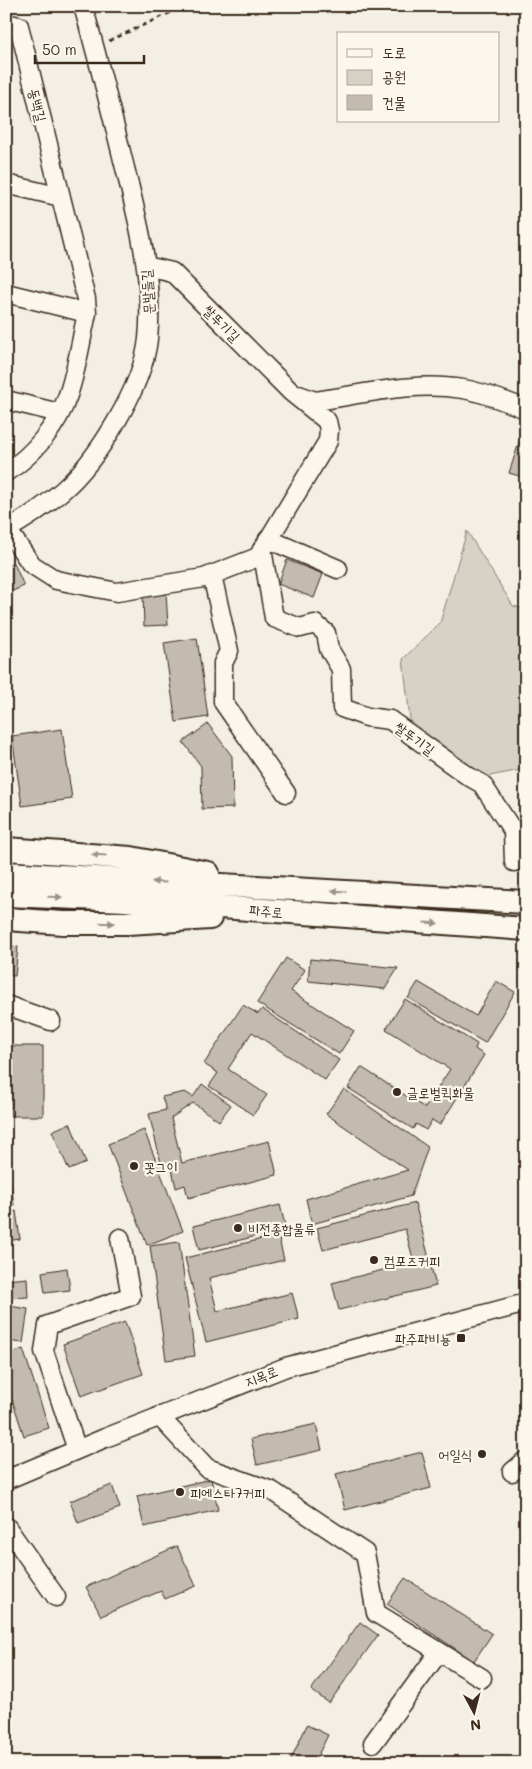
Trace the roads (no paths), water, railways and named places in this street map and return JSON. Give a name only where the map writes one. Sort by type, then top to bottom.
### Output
[{"type":"main road","points":[[6,849],[131,858],[285,888]]},
{"type":"main road","name":"파주로","points":[[6,873],[526,902]]},
{"type":"main road","name":"파주로","points":[[6,895],[125,900],[526,929]]},
{"type":"main road","points":[[6,920],[63,923],[128,923],[298,913]]},
{"type":"street","name":"문발들길","points":[[7,529],[38,510],[64,490],[90,459],[123,410],[138,378],[148,340],[149,314],[146,266],[136,211],[83,6]]},
{"type":"street","name":"동백길","points":[[6,22],[19,26],[86,300],[87,313],[68,396],[45,435],[25,458],[6,472]]},
{"type":"street","points":[[6,184],[61,197]]},
{"type":"street","name":"쌀뚜기길","points":[[7,529],[31,564],[56,580],[117,592],[204,578],[258,557],[328,441],[329,430],[327,421],[291,392],[172,272],[146,266]]},
{"type":"street","points":[[6,293],[87,313]]},
{"type":"street","name":"쌀뚜기길","points":[[291,392],[315,401],[414,386],[437,385],[466,389],[526,408]]},
{"type":"street","points":[[6,400],[59,413]]},
{"type":"street","points":[[265,544],[338,569]]},
{"type":"street","name":"쌀뚜기길","points":[[265,544],[274,618],[300,628],[315,624],[326,633],[329,649],[341,669],[342,708],[368,717],[390,720],[482,784],[513,831],[514,862]]},
{"type":"street","points":[[212,575],[229,651],[223,663],[223,702],[286,793]]},
{"type":"street","points":[[6,1005],[51,1021]]},
{"type":"street","points":[[77,1450],[44,1351],[48,1325],[131,1296],[120,1238]]},
{"type":"street","name":"지목로","points":[[6,1480],[159,1416],[286,1367],[526,1303]]},
{"type":"street","points":[[159,1416],[207,1468],[272,1491],[365,1552],[376,1613],[482,1678]]},
{"type":"street","points":[[512,1472],[526,1460]]},
{"type":"street","points":[[6,1526],[56,1597]]},
{"type":"street","points":[[373,1743],[439,1652]]},
{"type":"place","name":"글로벌퀵화물","points":[[397,1092]]},
{"type":"place","name":"꼿그이","points":[[134,1166]]},
{"type":"place","name":"비전종합물류","points":[[238,1228]]},
{"type":"place","name":"컴포즈커피","points":[[374,1260]]},
{"type":"place","name":"파주파비뇽","points":[[461,1338]]},
{"type":"place","name":"어일식","points":[[482,1454]]},
{"type":"place","name":"피에스타7커피","points":[[180,1492]]}]
